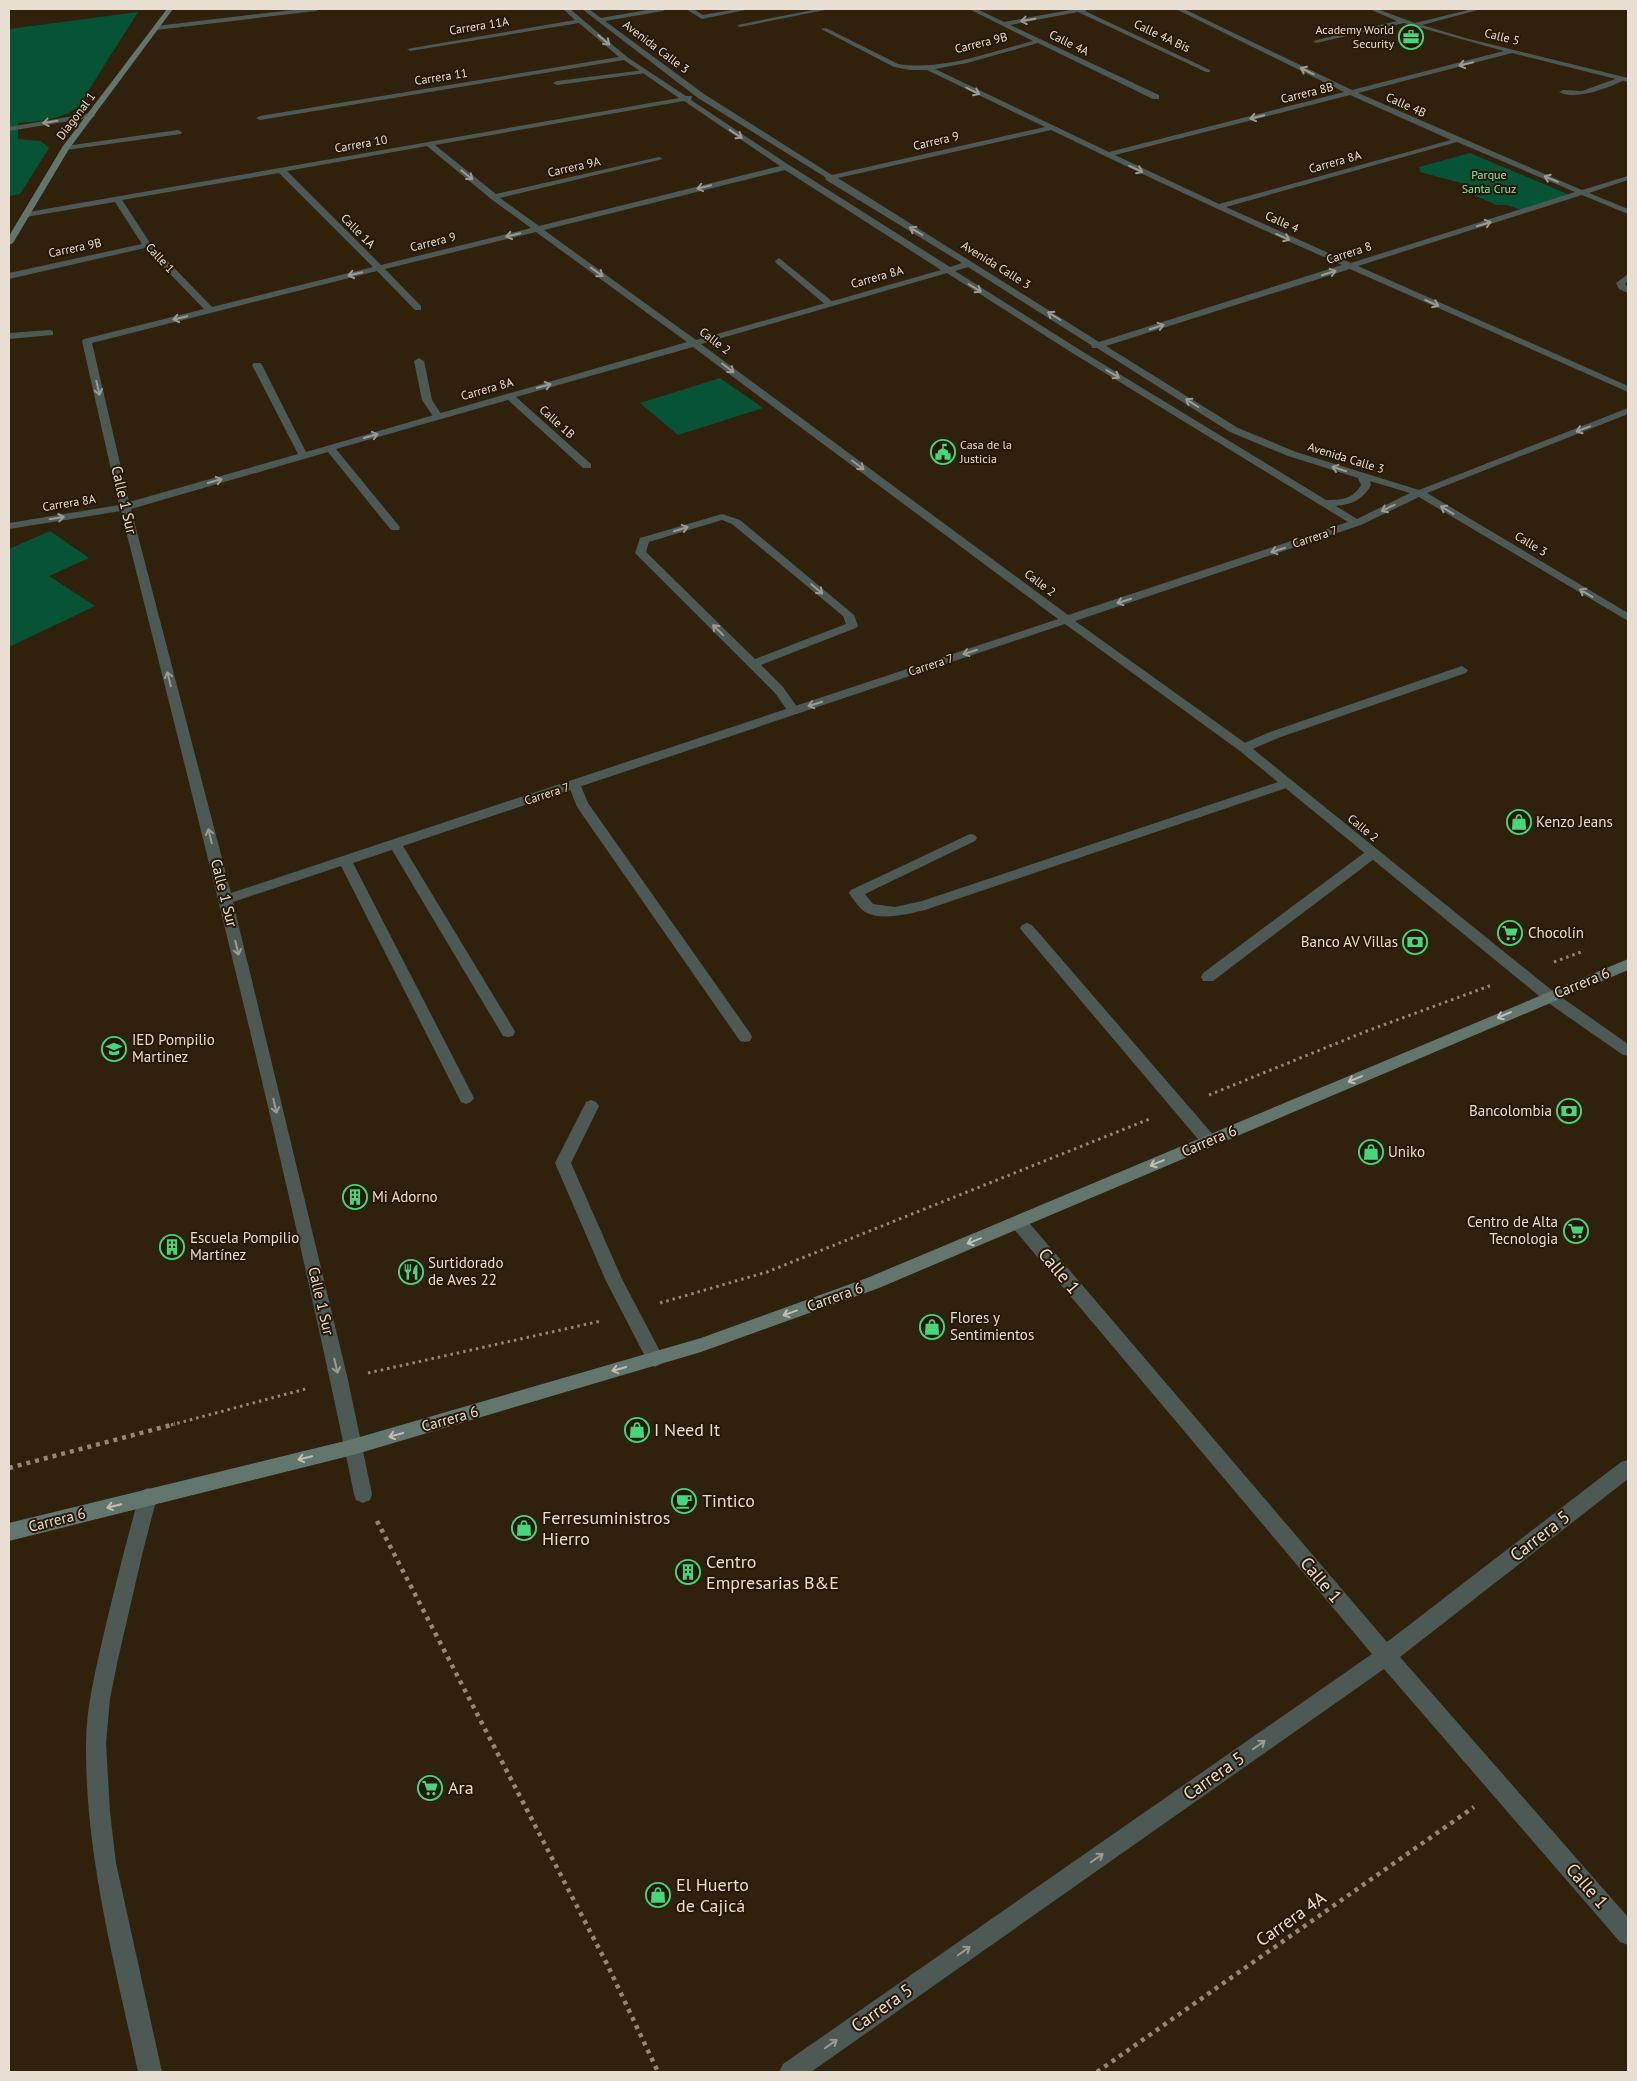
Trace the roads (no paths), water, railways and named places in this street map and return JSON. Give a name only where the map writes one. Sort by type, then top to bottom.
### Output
[{"type":"main road","name":"Diagonal 1","points":[[9,243],[66,148],[170,9]]},
{"type":"main road","name":"Carrera 6","points":[[9,1532],[353,1447],[701,1345],[873,1283],[1019,1223],[1628,964]]},
{"type":"street","points":[[156,28],[316,9]]},
{"type":"street","name":"Avenida Calle 3","points":[[566,9],[644,72],[786,167],[1077,352],[1358,523]]},
{"type":"street","name":"Avenida Calle 3","points":[[585,9],[701,96],[829,178],[1234,430],[1292,454],[1419,493]]},
{"type":"street","points":[[599,20],[663,9]]},
{"type":"street","points":[[689,9],[702,17],[747,9]]},
{"type":"street","points":[[740,25],[827,9]]},
{"type":"street","name":"Calle 4A","points":[[972,9],[1156,97]]},
{"type":"street","points":[[1004,24],[1086,9]]},
{"type":"street","name":"Calle 4B","points":[[1179,9],[1352,93],[1628,212]]},
{"type":"street","name":"Calle 5","points":[[1372,9],[1402,22],[1626,79]]},
{"type":"street","points":[[1413,25],[1479,9]]},
{"type":"street","name":"Calle 4A Bis","points":[[1078,10],[1208,71]]},
{"type":"street","name":"Carrera 11A","points":[[410,48],[582,21]]},
{"type":"street","points":[[1316,41],[1402,22]]},
{"type":"street","points":[[824,29],[896,66],[908,69],[930,69]]},
{"type":"street","name":"Carrera 9B","points":[[930,69],[1039,41]]},
{"type":"street","name":"Carrera 8B","points":[[1106,155],[1513,51]]},
{"type":"street","name":"Carrera 11","points":[[260,118],[625,58]]},
{"type":"street","name":"Calle 4","points":[[930,69],[1049,128],[1218,207],[1628,389]]},
{"type":"street","points":[[557,84],[644,72]]},
{"type":"street","points":[[1562,92],[1583,93],[1626,79]]},
{"type":"street","name":"Carrera 10","points":[[26,215],[701,96]]},
{"type":"street","points":[[9,129],[91,115]]},
{"type":"street","points":[[9,136],[84,125]]},
{"type":"street","name":"Carrera 9","points":[[829,178],[1049,128]]},
{"type":"street","points":[[66,148],[178,132]]},
{"type":"street","name":"Carrera 8A","points":[[1218,207],[1458,140]]},
{"type":"street","name":"Calle 2","points":[[429,144],[537,229],[694,343],[1066,620],[1244,748],[1521,974],[1549,996],[1628,1051]]},
{"type":"street","name":"Carrera 9A","points":[[494,197],[659,160]]},
{"type":"street","name":"Carrera 9","points":[[87,341],[786,167]]},
{"type":"street","name":"Calle 1A","points":[[281,170],[418,308]]},
{"type":"street","name":"Carrera 8","points":[[1077,352],[1628,178]]},
{"type":"street","name":"Calle 1","points":[[117,200],[147,245],[210,310]]},
{"type":"street","name":"Carrera 9B","points":[[9,276],[147,245]]},
{"type":"street","points":[[779,261],[830,304]]},
{"type":"street","name":"Carrera 8A","points":[[9,526],[125,507],[970,264]]},
{"type":"street","points":[[1628,277],[1620,283],[1622,287],[1628,290]]},
{"type":"street","points":[[9,336],[50,333]]},
{"type":"street","name":"Calle 1 Sur","points":[[87,341],[125,507],[226,900],[339,1380],[363,1494]]},
{"type":"street","points":[[419,361],[427,400],[438,416]]},
{"type":"street","points":[[258,365],[303,455]]},
{"type":"street","name":"Calle 1B","points":[[509,396],[588,466]]},
{"type":"street","name":"Carrera 7","points":[[226,900],[1358,523],[1419,493],[1628,411]]},
{"type":"street","points":[[330,448],[395,528]]},
{"type":"street","points":[[1323,503],[1340,502],[1363,493],[1366,485],[1362,477]]},
{"type":"street","name":"Calle 3","points":[[1419,493],[1628,618]]},
{"type":"street","points":[[753,664],[852,626],[848,615],[736,522],[722,517],[644,540],[640,553],[779,690],[794,711]]},
{"type":"street","points":[[1244,748],[1274,735],[1462,670]]},
{"type":"street","points":[[970,838],[856,894],[869,908],[895,912],[925,905],[1287,783]]},
{"type":"street","points":[[574,784],[582,804],[745,1037]]},
{"type":"street","points":[[395,844],[508,1032]]},
{"type":"street","points":[[1208,977],[1372,853]]},
{"type":"street","points":[[345,861],[466,1098]]},
{"type":"street","points":[[1027,928],[1209,1141]]},
{"type":"street","points":[[591,1106],[562,1163],[614,1281],[655,1359]]},
{"type":"street","name":"Calle 1","points":[[1019,1223],[1386,1656],[1628,1934]]},
{"type":"street","name":"Carrera 5","points":[[791,2072],[1386,1656],[1628,1468]]},
{"type":"street","points":[[148,1497],[133,1551],[108,1658],[100,1699],[96,1743],[99,1812],[105,1863],[150,2072]]},
{"type":"place","name":"Academy World Security","points":[[1411,37]]},
{"type":"place","name":"Casa de la Justicia","points":[[943,452]]},
{"type":"place","name":"Kenzo Jeans","points":[[1519,822]]},
{"type":"place","name":"Chocolín","points":[[1510,933]]},
{"type":"place","name":"Banco AV Villas","points":[[1415,942]]},
{"type":"place","name":"IED Pompilio Martinez","points":[[114,1049]]},
{"type":"place","name":"Bancolombia","points":[[1569,1111]]},
{"type":"place","name":"Uniko","points":[[1371,1152]]},
{"type":"place","name":"Mi Adorno","points":[[355,1197]]},
{"type":"place","name":"Centro de Alta Tecnologia","points":[[1576,1231]]},
{"type":"place","name":"Escuela Pompilio Martínez","points":[[172,1247]]},
{"type":"place","name":"Surtidorado de Aves 22","points":[[411,1272]]},
{"type":"place","name":"Flores y Sentimientos","points":[[932,1327]]},
{"type":"place","name":"I Need It","points":[[637,1430]]},
{"type":"place","name":"Tintico","points":[[684,1501]]},
{"type":"place","name":"Ferresuministros Hierro","points":[[524,1528]]},
{"type":"place","name":"Centro Empresarias B&E","points":[[688,1572]]},
{"type":"place","name":"Ara","points":[[430,1788]]},
{"type":"place","name":"El Huerto de Cajicá","points":[[658,1895]]},
{"type":"park label","name":"Parque Santa Cruz","points":[[1489,182]]}]
